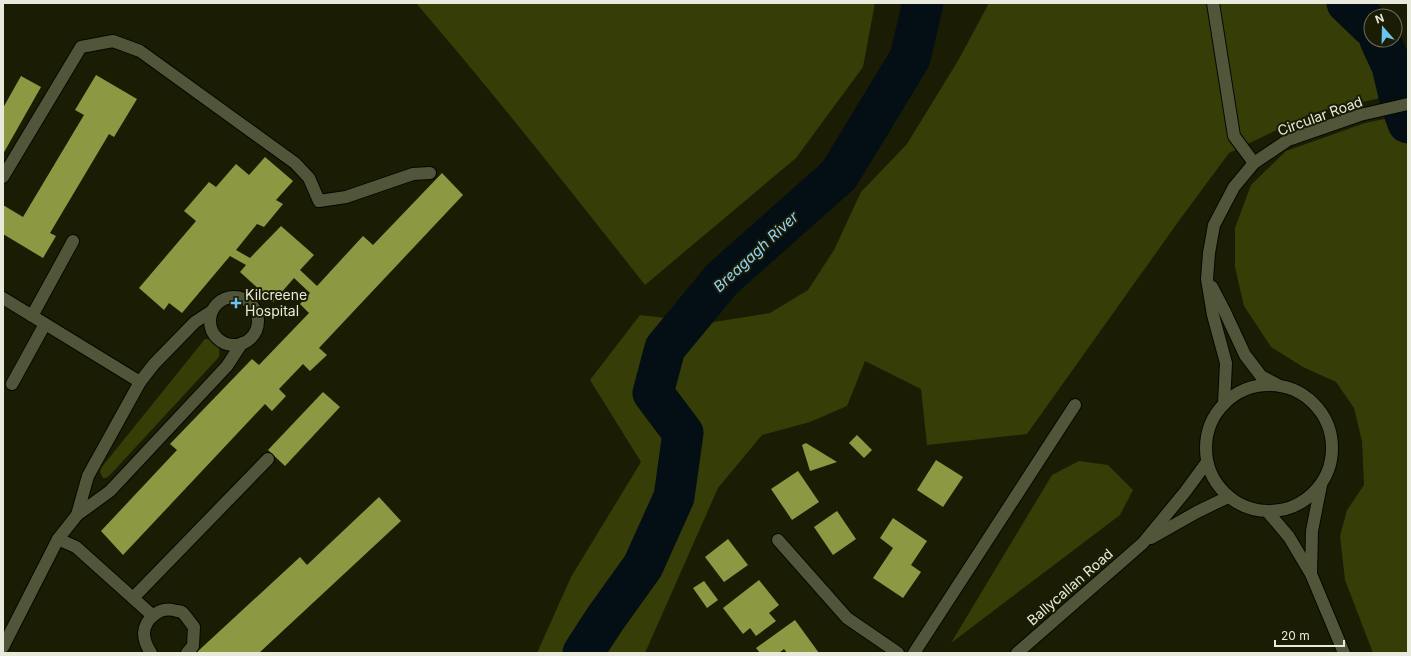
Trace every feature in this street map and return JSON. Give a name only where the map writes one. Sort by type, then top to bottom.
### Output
[{"type":"main road","points":[[1213,3],[1234,136],[1254,163]]},
{"type":"main road","points":[[3,177],[81,47],[113,41],[140,51],[295,163],[309,178],[319,201],[346,197],[413,174],[430,173]]},
{"type":"main road","name":"Circular Road","points":[[1224,404],[1226,363],[1213,315],[1207,279],[1209,253],[1214,225],[1234,187],[1254,163],[1288,140],[1360,115],[1408,104]]},
{"type":"main road","points":[[32,316],[73,241]]},
{"type":"main road","points":[[1207,279],[1225,312],[1245,355],[1261,376],[1301,394],[1317,407],[1328,425],[1332,445],[1330,466],[1321,485],[1312,531],[1311,574]]},
{"type":"main road","points":[[3,298],[140,382]]},
{"type":"main road","points":[[230,298],[245,300],[256,311],[258,319],[254,334],[249,340],[242,343],[234,345],[226,344],[219,340],[211,327],[210,319],[212,311],[217,304],[223,300],[230,298]]},
{"type":"main road","points":[[77,516],[88,476],[140,382],[154,364],[194,322],[212,311]]},
{"type":"main road","points":[[12,384],[45,324]]},
{"type":"main road","points":[[3,647],[58,539],[77,516],[110,492],[227,366],[242,343]]},
{"type":"main road","points":[[1282,386],[1261,386],[1241,392],[1224,404],[1212,421],[1206,441],[1207,462],[1215,481],[1228,497],[1246,507],[1267,511],[1287,509],[1306,499],[1321,485]]},
{"type":"main road","points":[[914,653],[1076,405]]},
{"type":"main road","points":[[133,598],[268,460]]},
{"type":"main road","name":"Ballycallan Road","points":[[1017,653],[1144,543],[1207,462]]},
{"type":"main road","name":"Ballycallan Road","points":[[1144,543],[1197,512],[1228,497]]},
{"type":"main road","points":[[1267,511],[1289,537],[1311,574],[1344,653]]},
{"type":"main road","points":[[58,539],[76,547],[153,616]]},
{"type":"main road","points":[[778,540],[847,618],[898,653]]},
{"type":"main road","points":[[151,653],[146,644],[144,634],[146,624],[153,616],[168,609],[181,612],[194,627],[193,646],[186,653]]},
{"type":"main road","points":[[3,650],[8,653]]},
{"type":"green space","points":[[416,3],[875,3],[863,67],[796,158],[645,285],[560,178]]},
{"type":"green space","points":[[989,3],[1374,3],[1378,8],[1363,8],[1363,48],[1403,48],[1403,43],[1408,51],[1408,92],[1312,113],[1229,153],[1027,434],[927,445],[921,389],[865,361],[847,406],[810,422],[762,435],[718,488],[645,653],[537,653],[571,577],[641,462],[590,380],[640,315],[708,323],[770,313],[808,290],[834,250],[861,192],[907,144],[959,59]]},
{"type":"green space","points":[[1408,114],[1408,653],[1373,653],[1345,580],[1340,536],[1347,510],[1364,485],[1362,441],[1354,408],[1336,382],[1303,367],[1271,347],[1244,306],[1235,267],[1235,228],[1251,185],[1286,151],[1365,123]]},
{"type":"green space","points":[[205,339],[212,340],[217,344],[219,357],[109,476],[103,478],[100,472],[101,468]]},
{"type":"green space","points":[[1079,461],[1108,465],[1133,490],[1120,515],[951,643],[1052,475]]},
{"type":"building","points":[[96,75],[137,99],[114,137],[109,134],[50,233],[56,236],[43,258],[3,234],[3,205],[23,217],[84,115],[75,110]]},
{"type":"building","points":[[21,76],[41,87],[3,154],[3,108]]},
{"type":"building","points":[[265,157],[293,181],[276,200],[283,204],[264,227],[257,224],[236,250],[250,258],[281,226],[314,255],[300,270],[317,286],[363,236],[373,245],[442,173],[463,195],[319,348],[327,355],[310,371],[303,364],[279,389],[286,396],[272,411],[265,404],[123,555],[101,531],[177,450],[170,444],[252,359],[259,365],[309,313],[300,304],[310,293],[294,278],[273,302],[240,272],[246,265],[230,256],[182,313],[169,303],[164,310],[139,288],[196,221],[184,211],[209,182],[216,187],[236,164],[249,175]]},
{"type":"building","points":[[323,392],[340,407],[285,466],[268,450]]},
{"type":"building","points":[[857,435],[872,450],[864,458],[849,443]]},
{"type":"building","points":[[806,443],[837,462],[810,471],[802,445]]},
{"type":"building","points":[[936,460],[963,477],[943,507],[917,490]]},
{"type":"building","points":[[798,471],[819,502],[792,520],[771,489]]},
{"type":"building","points":[[379,497],[401,521],[259,653],[196,653],[300,557],[307,565]]},
{"type":"building","points":[[837,511],[856,539],[833,555],[814,527]]},
{"type":"building","points":[[893,518],[927,541],[911,565],[921,572],[903,598],[873,578],[893,548],[880,538]]},
{"type":"building","points":[[728,539],[748,565],[724,582],[705,557]]},
{"type":"building","points":[[759,580],[779,605],[769,613],[776,621],[756,636],[750,628],[743,634],[723,608]]},
{"type":"building","points":[[704,581],[718,600],[707,608],[693,588]]},
{"type":"building","points":[[795,620],[819,653],[787,653],[784,649],[779,653],[760,653],[756,648]]},
{"type":"waterway","name":"Breagagh River","points":[[583,653],[643,566],[674,497],[683,433],[653,393],[665,348],[722,279],[839,175],[910,58],[923,3]]},
{"type":"waterway","name":"Breagagh River","points":[[1347,3],[1363,18]]},
{"type":"waterway","name":"Breagagh River","points":[[1384,48],[1392,66],[1401,104],[1408,123]]},
{"type":"place","name":"Kilcreene Hospital","points":[[236,303]]}]
